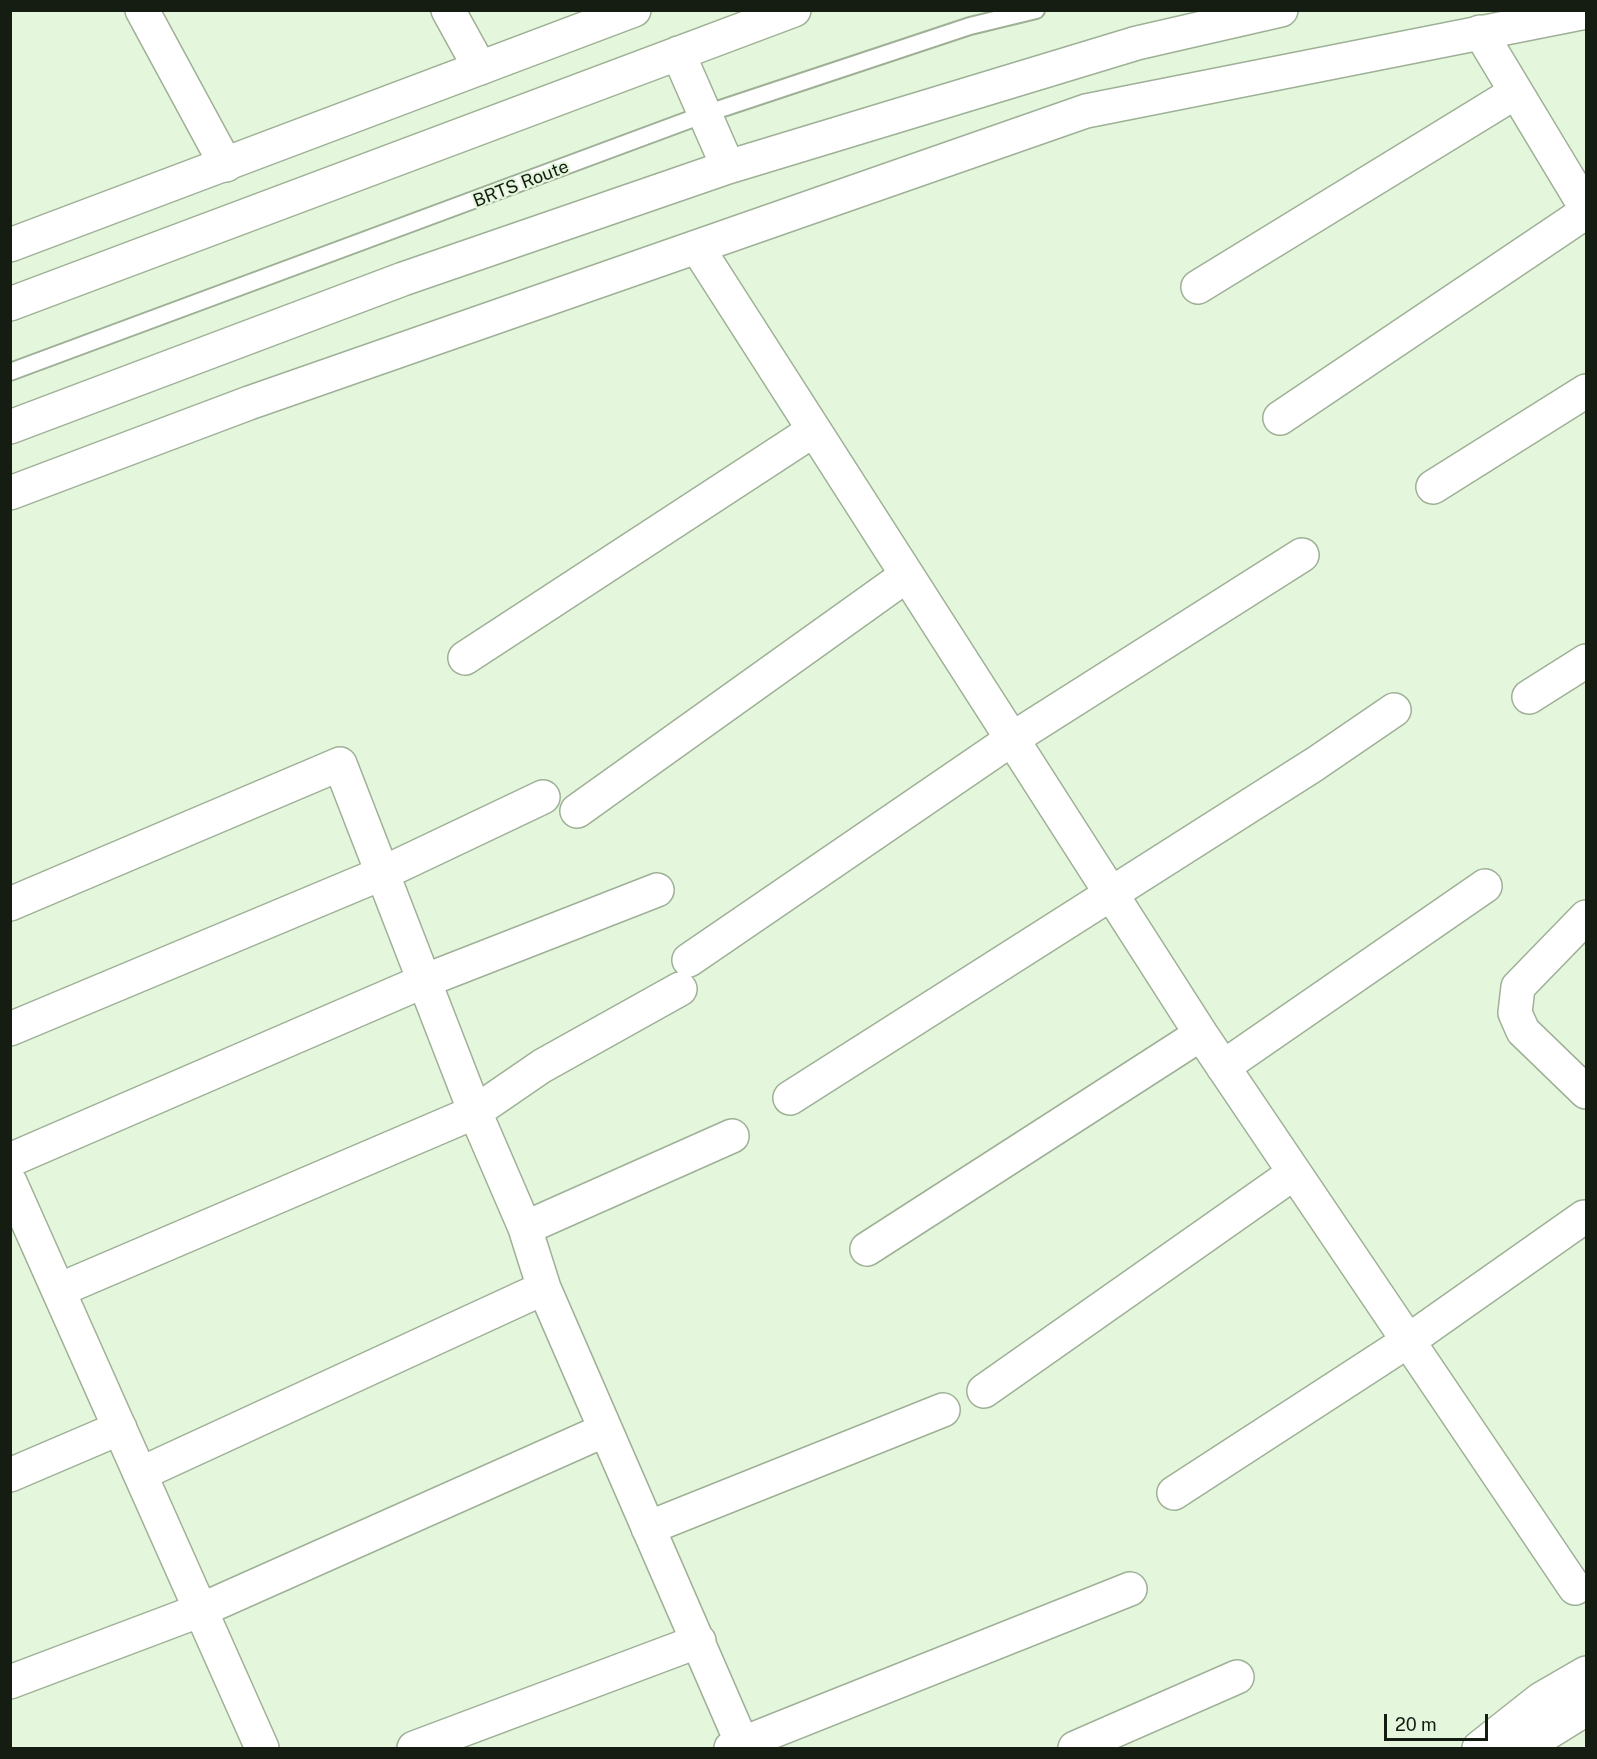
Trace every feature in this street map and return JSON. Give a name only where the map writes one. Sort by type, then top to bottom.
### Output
[{"type":"street","points":[[142,10],[226,165]]},
{"type":"street","points":[[448,10],[480,68]]},
{"type":"street","points":[[10,246],[634,10]]},
{"type":"street","points":[[10,304],[794,10]]},
{"type":"street","points":[[10,427],[403,279],[728,167],[1137,43],[1281,10]]},
{"type":"street","points":[[10,493],[249,403],[1086,111],[1587,12]]},
{"type":"street","points":[[1280,418],[1587,210],[1480,33]]},
{"type":"street","points":[[678,53],[728,167]]},
{"type":"street","points":[[1198,287],[1516,92]]},
{"type":"street","points":[[696,247],[1223,1067],[1575,1588]]},
{"type":"street","points":[[1433,487],[1587,391]]},
{"type":"street","points":[[465,658],[814,430]]},
{"type":"street","points":[[59,1290],[475,1112],[684,974],[1012,739],[1302,555]]},
{"type":"street","points":[[578,812],[907,575]]},
{"type":"street","points":[[1529,697],[1587,661]]},
{"type":"street","points":[[790,1098],[1111,894],[1394,710]]},
{"type":"street","points":[[10,904],[340,764],[475,1112],[525,1228],[544,1288],[699,1641],[739,1747],[1130,1589]]},
{"type":"street","points":[[10,1029],[383,873],[543,797]]},
{"type":"street","points":[[1223,1067],[1485,886]]},
{"type":"street","points":[[10,1160],[424,981],[657,890]]},
{"type":"street","points":[[1584,924],[1518,987],[1515,1013],[1522,1031],[1587,1092]]},
{"type":"street","points":[[867,1249],[1202,1034]]},
{"type":"street","points":[[525,1228],[732,1136]]},
{"type":"street","points":[[984,1391],[1294,1173]]},
{"type":"street","points":[[10,1182],[17,1215],[59,1290],[262,1749]]},
{"type":"street","points":[[1174,1493],[1408,1341],[1584,1217]]},
{"type":"street","points":[[140,1474],[544,1288]]},
{"type":"street","points":[[648,1528],[943,1410]]},
{"type":"street","points":[[10,1475],[120,1428]]},
{"type":"street","points":[[10,1682],[201,1610],[605,1430]]},
{"type":"street","points":[[414,1749],[699,1641]]},
{"type":"street","points":[[1500,1746],[1541,1699],[1587,1673]]},
{"type":"street","points":[[1075,1749],[1237,1677]]},
{"type":"street","points":[[1500,1746],[1587,1709]]},
{"type":"lane","name":"BRTS Route","points":[[10,372],[705,114],[970,26],[1036,10]]}]
